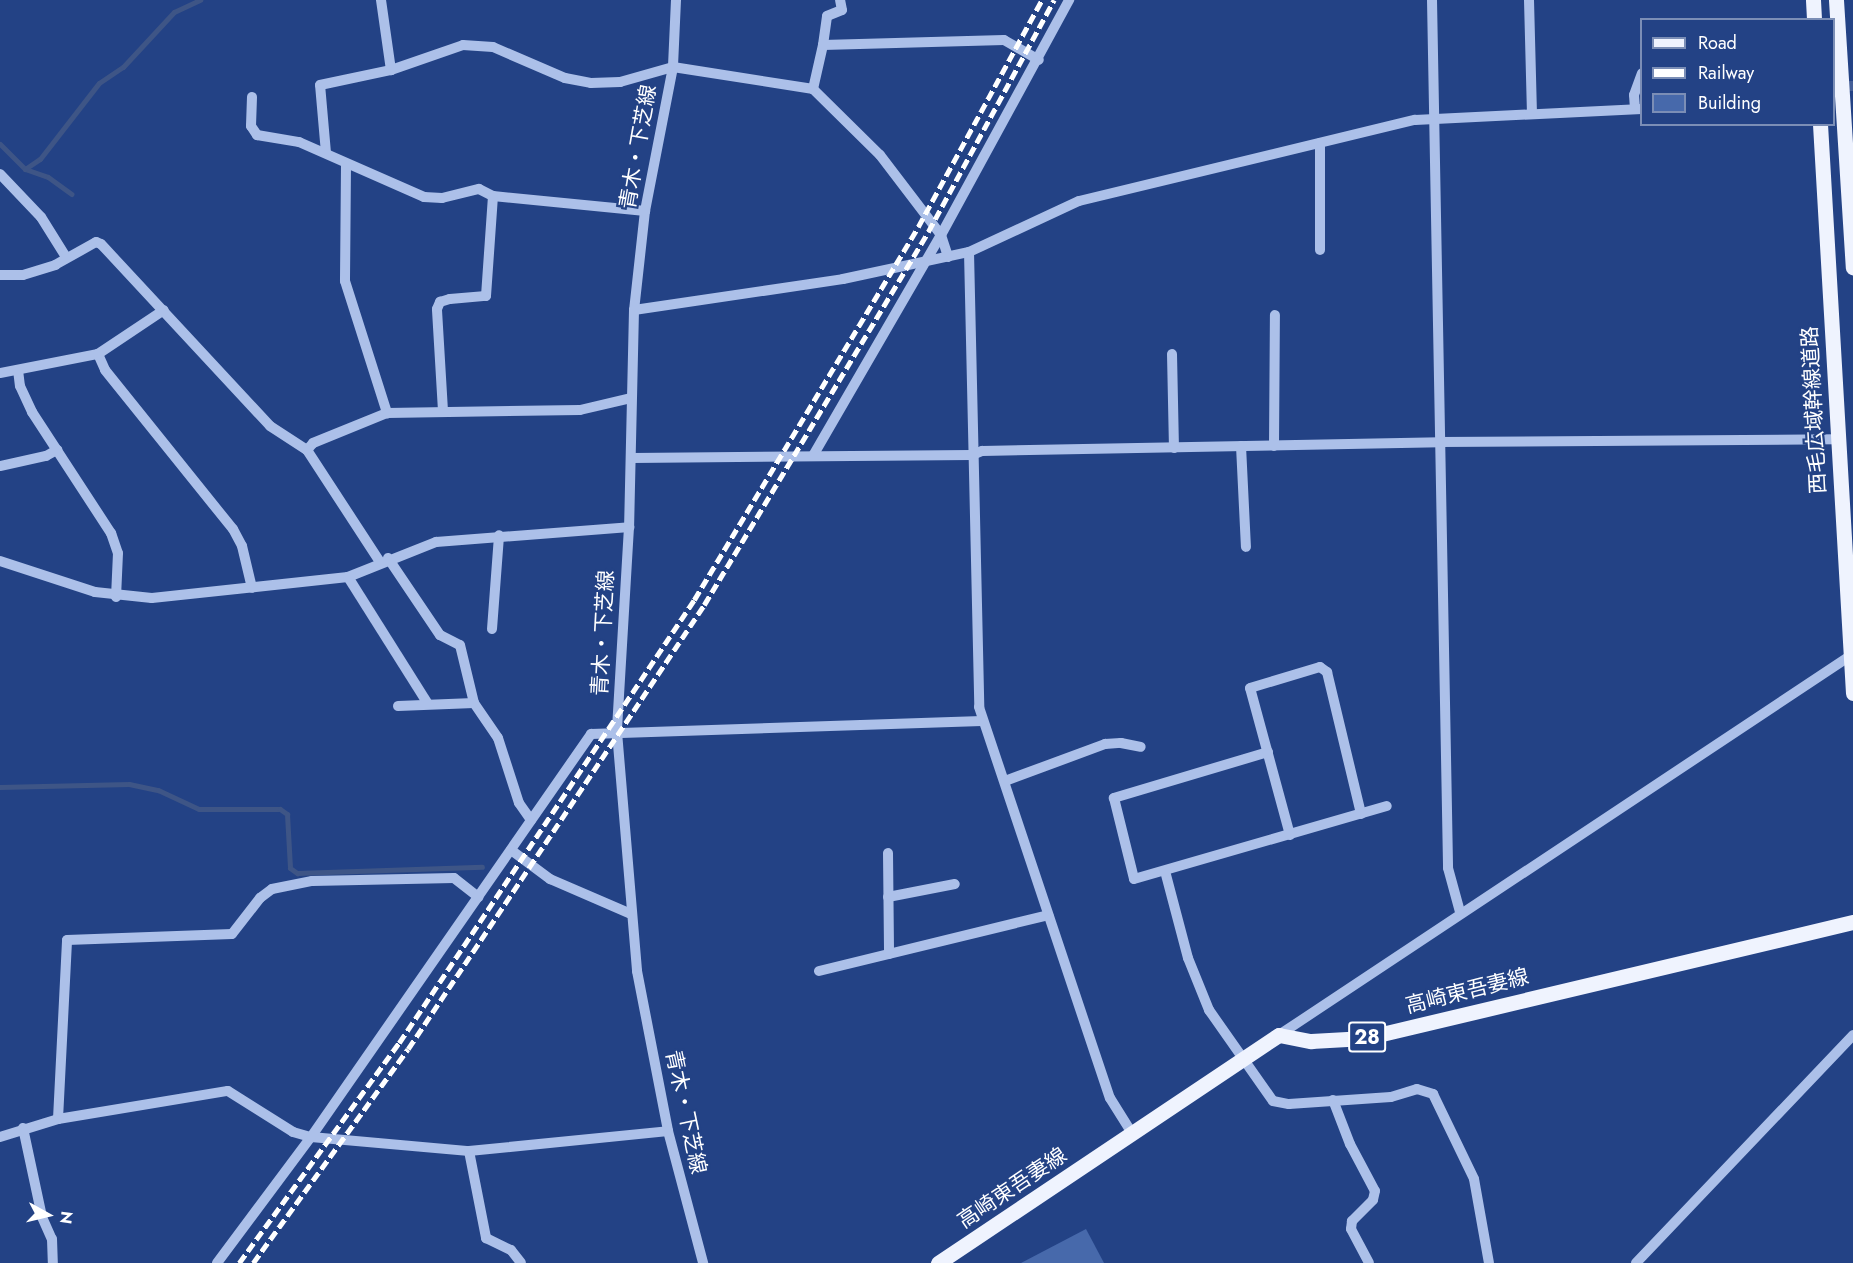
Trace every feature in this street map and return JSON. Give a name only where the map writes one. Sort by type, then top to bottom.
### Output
[{"type":"main road","points":[[1813,0],[1814,18]]},
{"type":"main road","points":[[1836,0],[1848,109],[1853,267]]},
{"type":"main road","name":"西毛広域幹線道路","points":[[1820,126],[1836,439],[1853,693]]},
{"type":"main road","name":"高崎東吾妻線","points":[[938,1263],[1279,1035],[1311,1041],[1365,1038],[1853,922]]},
{"type":"street","points":[[381,0],[391,70]]},
{"type":"street","name":"青木・下芝線","points":[[676,0],[673,67],[645,211],[634,310],[631,398],[632,459],[617,732],[637,971],[668,1131],[703,1263]]},
{"type":"street","points":[[813,89],[827,16],[842,10],[840,0]]},
{"type":"street","points":[[814,454],[927,260],[1039,60],[1069,0]]},
{"type":"street","points":[[1432,0],[1448,868],[1460,912]]},
{"type":"street","points":[[1529,0],[1532,113]]},
{"type":"street","points":[[823,45],[1004,40],[1039,60]]},
{"type":"street","points":[[326,153],[320,85],[391,70],[477,44],[591,83],[620,82],[673,67],[813,89],[880,155],[941,235],[948,257]]},
{"type":"street","points":[[634,310],[843,279],[969,252],[1079,201],[1434,118],[1638,109],[1634,94],[1640,76]]},
{"type":"street","points":[[252,97],[251,126],[257,135],[299,142],[326,153],[346,165],[424,196],[442,198],[479,189],[493,196],[645,211]]},
{"type":"street","points":[[1320,143],[1320,250]]},
{"type":"street","points":[[346,165],[345,281],[387,412]]},
{"type":"street","points":[[0,174],[41,217],[66,257]]},
{"type":"street","points":[[443,411],[438,309],[441,302],[450,298],[486,296],[493,196]]},
{"type":"street","points":[[0,275],[23,275],[55,265],[96,242],[164,310],[270,426],[307,450],[440,635],[460,645],[474,703],[498,738],[519,803],[531,820]]},
{"type":"street","points":[[969,252],[979,707],[1110,1098],[1131,1132]]},
{"type":"street","points":[[0,372],[98,354],[164,310]]},
{"type":"street","points":[[1274,446],[1275,315]]},
{"type":"street","points":[[98,354],[105,370],[233,529],[242,546],[252,588]]},
{"type":"street","points":[[1172,354],[1174,448]]},
{"type":"street","points":[[18,370],[20,386],[32,412],[111,533],[118,553],[116,597]]},
{"type":"street","points":[[307,450],[313,443],[387,412],[580,410],[631,398]]},
{"type":"street","points":[[632,459],[814,454],[972,455],[982,451],[1440,442],[1836,439]]},
{"type":"street","points":[[1242,446],[1246,547]]},
{"type":"street","points":[[0,466],[46,456],[57,450]]},
{"type":"street","points":[[0,561],[116,597],[152,598],[348,577],[384,560],[435,542],[499,535],[629,527]]},
{"type":"street","points":[[492,630],[499,535]]},
{"type":"street","points":[[348,577],[428,704]]},
{"type":"street","points":[[1279,1035],[1460,912],[1852,655]]},
{"type":"street","points":[[1290,835],[1250,688],[1320,667],[1327,672],[1361,814]]},
{"type":"street","points":[[398,705],[474,703]]},
{"type":"street","points":[[217,1263],[311,1137],[591,734],[982,721]]},
{"type":"street","points":[[1005,781],[1105,744],[1121,742],[1141,747]]},
{"type":"street","points":[[1268,752],[1114,798],[1134,879],[1387,806]]},
{"type":"street","points":[[511,850],[549,879],[631,914]]},
{"type":"street","points":[[888,853],[889,954]]},
{"type":"street","points":[[1165,871],[1188,958],[1217,1025],[1273,1101],[1289,1104],[1391,1097],[1417,1089],[1433,1094],[1474,1179],[1489,1263]]},
{"type":"street","points":[[58,1119],[67,940],[232,934],[260,898],[272,889],[303,882],[454,878],[478,897]]},
{"type":"street","points":[[888,897],[955,884]]},
{"type":"street","points":[[819,971],[1048,915]]},
{"type":"street","points":[[1636,1263],[1853,1035]]},
{"type":"street","points":[[0,1137],[58,1119],[228,1091],[293,1132],[311,1137],[469,1151],[668,1131]]},
{"type":"street","points":[[1333,1100],[1350,1144],[1375,1191],[1373,1200],[1352,1221],[1352,1233],[1369,1263]]},
{"type":"street","points":[[23,1128],[42,1217],[52,1239],[53,1263]]},
{"type":"street","points":[[469,1151],[486,1238],[511,1250],[521,1263]]},
{"type":"building","points":[[1086,1229],[1104,1263],[1021,1263]]},
{"type":"waterway","points":[[25,169],[40,159],[99,83],[123,67],[174,12],[200,0]]},
{"type":"waterway","points":[[0,144],[25,169],[48,177],[71,194]]},
{"type":"waterway","points":[[0,787],[129,784],[158,790],[199,809],[280,809],[287,814],[290,868],[297,873],[482,867]]},
{"type":"tunnel","points":[[1835,86],[1853,86]]},
{"type":"railway","points":[[239,1263],[399,1043],[694,600],[918,227],[1042,0]]},
{"type":"railway","points":[[253,1263],[408,1049],[704,605],[928,232],[1054,0]]}]
